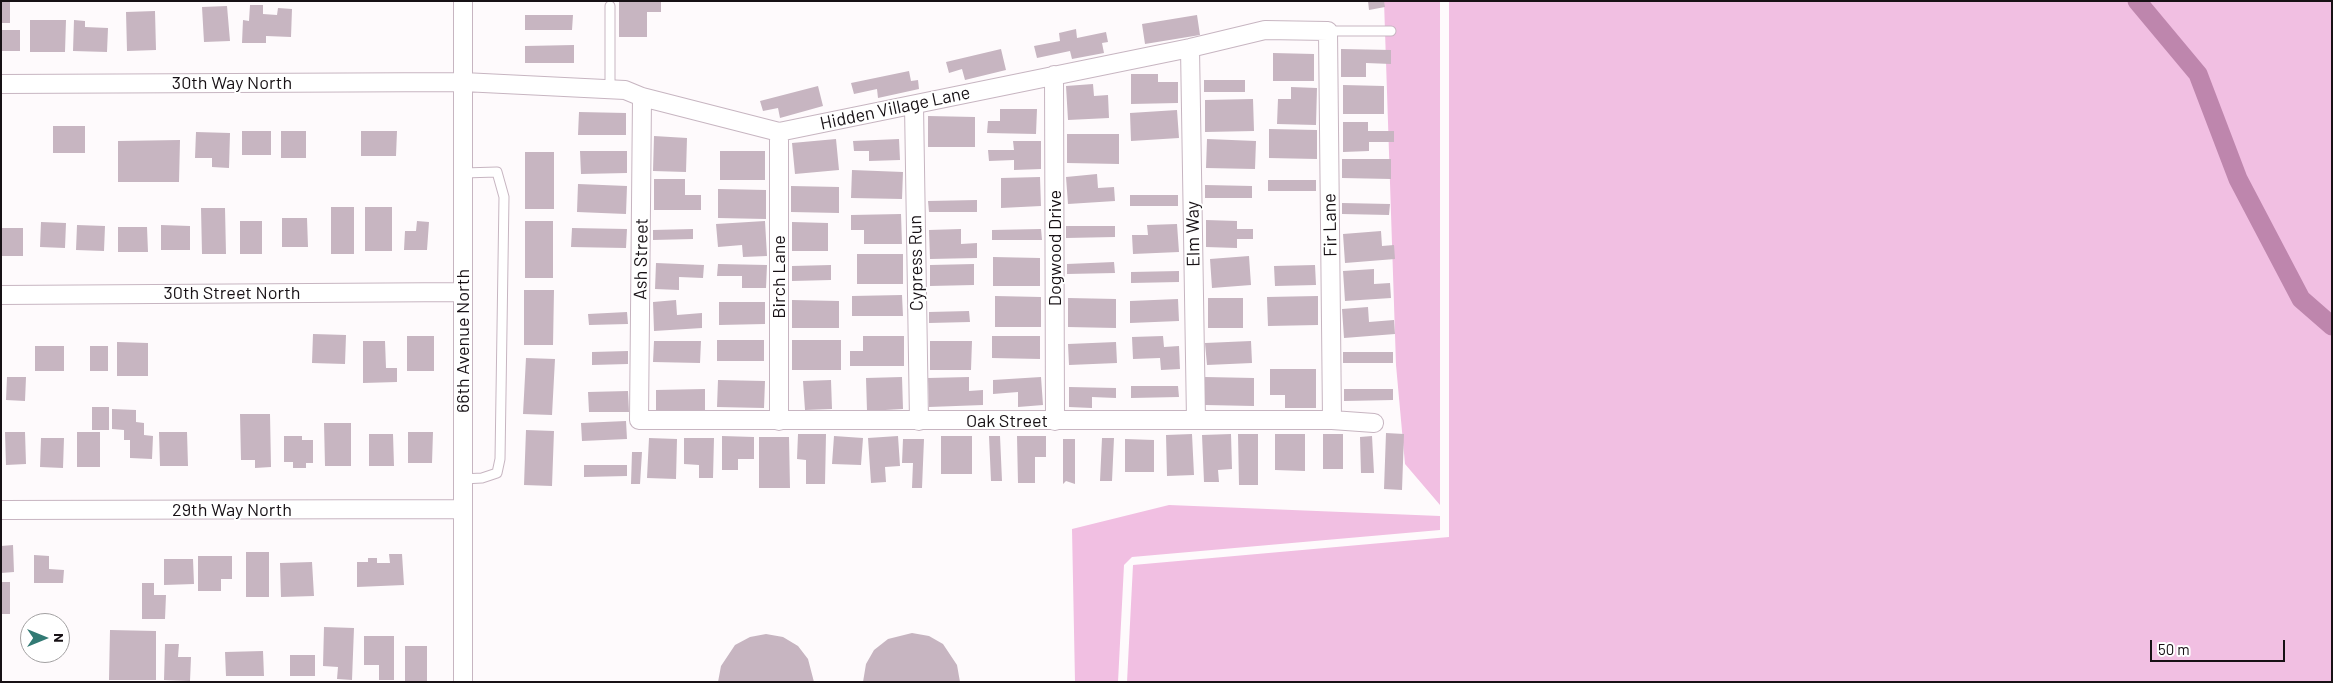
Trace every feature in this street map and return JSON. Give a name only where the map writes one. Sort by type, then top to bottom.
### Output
[{"type":"street","name":"66th Avenue North","points":[[463,1],[463,682]]},
{"type":"street","name":"Hidden Village Lane","points":[[463,82],[625,90],[642,97],[779,132],[1190,48],[1265,30],[1328,31]]},
{"type":"street","name":"Fir Lane","points":[[1328,31],[1332,420]]},
{"type":"street","name":"Elm Way","points":[[1190,48],[1196,420]]},
{"type":"street","name":"Dogwood Drive","points":[[1054,75],[1055,421]]},
{"type":"street","name":"30th Way North","points":[[1,84],[463,82]]},
{"type":"street","name":"Ash Street","points":[[639,420],[642,97]]},
{"type":"street","name":"Cypress Run","points":[[914,105],[919,421]]},
{"type":"street","name":"Birch Lane","points":[[779,132],[779,421]]},
{"type":"street","name":"30th Street North","points":[[1,295],[463,292]]},
{"type":"street","name":"Oak Street","points":[[639,420],[1332,420],[1374,423]]},
{"type":"street","name":"29th Way North","points":[[1,510],[463,509]]},
{"type":"lane","points":[[610,6],[610,89]]},
{"type":"lane","points":[[1328,31],[1392,31]]},
{"type":"lane","points":[[463,173],[497,172],[504,197],[500,459],[497,473],[482,478],[463,480]]},
{"type":"shaded area","points":[[1384,1],[1440,1],[1440,505],[1405,464],[1396,365]]},
{"type":"shaded area","points":[[1449,1],[2332,1],[2332,682],[1127,682],[1133,565],[1449,537]]},
{"type":"shaded area","points":[[1169,505],[1440,516],[1440,530],[1132,557],[1124,565],[1118,682],[1075,682],[1072,529]]},
{"type":"building","points":[[1,1],[10,1],[10,23],[1,23]]},
{"type":"building","points":[[619,1],[661,1],[661,12],[647,12],[647,37],[619,37]]},
{"type":"building","points":[[1368,1],[1384,1],[1385,7],[1369,10]]},
{"type":"building","points":[[250,5],[263,5],[263,14],[277,15],[278,8],[292,9],[291,37],[266,36],[266,43],[242,43],[243,20],[249,21]]},
{"type":"building","points":[[227,6],[230,41],[204,42],[202,7]]},
{"type":"building","points":[[155,11],[156,50],[127,51],[126,12]]},
{"type":"building","points":[[525,15],[573,15],[572,30],[525,30]]},
{"type":"building","points":[[1197,15],[1200,35],[1145,44],[1142,24]]},
{"type":"building","points":[[30,20],[66,20],[65,52],[30,52]]},
{"type":"building","points":[[74,20],[85,21],[85,27],[108,28],[107,52],[73,51]]},
{"type":"building","points":[[1076,29],[1077,38],[1106,32],[1108,42],[1102,43],[1104,53],[1072,59],[1070,51],[1037,58],[1034,46],[1060,41],[1059,33]]},
{"type":"building","points":[[1,30],[20,30],[20,51],[1,51]]},
{"type":"building","points":[[574,45],[574,63],[525,63],[525,46]]},
{"type":"building","points":[[1001,49],[1006,70],[965,80],[962,69],[949,73],[946,62]]},
{"type":"building","points":[[1341,49],[1391,50],[1391,64],[1366,63],[1366,77],[1341,77]]},
{"type":"building","points":[[1273,53],[1314,54],[1314,81],[1273,81]]},
{"type":"building","points":[[909,71],[911,81],[918,80],[919,89],[878,98],[877,89],[854,94],[851,83]]},
{"type":"building","points":[[1131,74],[1158,74],[1158,82],[1178,82],[1178,103],[1131,104]]},
{"type":"building","points":[[1204,80],[1245,80],[1245,92],[1204,92]]},
{"type":"building","points":[[1093,84],[1094,96],[1108,95],[1109,118],[1068,120],[1066,86]]},
{"type":"building","points":[[1343,85],[1384,86],[1384,114],[1343,114]]},
{"type":"building","points":[[818,86],[823,106],[780,118],[778,108],[763,111],[760,101]]},
{"type":"building","points":[[1291,87],[1317,88],[1316,125],[1277,124],[1278,99],[1291,99]]},
{"type":"building","points":[[1253,99],[1254,131],[1205,132],[1205,100]]},
{"type":"building","points":[[1000,109],[1037,109],[1036,134],[987,133],[988,121],[1000,121]]},
{"type":"building","points":[[1177,110],[1179,138],[1131,141],[1130,113]]},
{"type":"building","points":[[579,112],[626,113],[626,135],[578,135]]},
{"type":"building","points":[[928,116],[975,117],[975,147],[928,147]]},
{"type":"building","points":[[1343,122],[1368,122],[1368,131],[1394,131],[1394,142],[1369,142],[1369,151],[1343,152]]},
{"type":"building","points":[[53,126],[85,126],[85,153],[53,153]]},
{"type":"building","points":[[1269,129],[1317,130],[1317,159],[1269,158]]},
{"type":"building","points":[[242,131],[271,131],[271,155],[242,155]]},
{"type":"building","points":[[281,131],[306,131],[306,158],[281,158]]},
{"type":"building","points":[[361,131],[397,131],[396,156],[361,156]]},
{"type":"building","points":[[196,132],[230,133],[229,168],[212,167],[212,158],[195,158]]},
{"type":"building","points":[[1067,134],[1119,134],[1119,164],[1067,163]]},
{"type":"building","points":[[654,136],[687,138],[686,172],[653,171]]},
{"type":"building","points":[[836,139],[839,170],[795,174],[792,143]]},
{"type":"building","points":[[899,139],[900,160],[869,161],[869,151],[854,151],[853,141]]},
{"type":"building","points":[[1207,139],[1256,141],[1255,169],[1206,168]]},
{"type":"building","points":[[180,140],[179,182],[118,182],[118,141]]},
{"type":"building","points":[[1013,141],[1041,141],[1041,169],[1014,170],[1014,160],[989,161],[988,150],[1014,150]]},
{"type":"building","points":[[580,151],[627,151],[627,173],[581,174]]},
{"type":"building","points":[[720,151],[765,151],[765,180],[720,180]]},
{"type":"building","points":[[525,152],[554,152],[554,209],[525,209]]},
{"type":"building","points":[[1342,159],[1391,159],[1391,179],[1342,178]]},
{"type":"building","points":[[852,170],[903,172],[902,199],[851,198]]},
{"type":"building","points":[[1097,174],[1098,188],[1114,187],[1115,201],[1068,204],[1066,177]]},
{"type":"building","points":[[1040,177],[1041,206],[1001,208],[1001,178]]},
{"type":"building","points":[[654,179],[685,179],[685,195],[701,195],[701,210],[654,210]]},
{"type":"building","points":[[1268,180],[1316,180],[1316,191],[1268,191]]},
{"type":"building","points":[[578,184],[627,186],[626,214],[577,212]]},
{"type":"building","points":[[1205,185],[1252,186],[1252,198],[1205,198]]},
{"type":"building","points":[[791,186],[839,187],[839,213],[791,212]]},
{"type":"building","points":[[718,189],[766,190],[766,219],[718,218]]},
{"type":"building","points":[[1130,195],[1178,195],[1178,206],[1130,206]]},
{"type":"building","points":[[977,200],[977,212],[929,212],[928,201]]},
{"type":"building","points":[[1342,203],[1390,204],[1389,215],[1342,214]]},
{"type":"building","points":[[331,207],[354,207],[354,254],[331,254]]},
{"type":"building","points":[[365,207],[392,207],[392,251],[365,251]]},
{"type":"building","points":[[201,208],[225,208],[226,254],[202,254]]},
{"type":"building","points":[[901,214],[902,244],[864,244],[864,230],[851,230],[851,215]]},
{"type":"building","points":[[282,218],[307,218],[308,247],[282,247]]},
{"type":"building","points":[[1206,220],[1237,221],[1237,229],[1253,229],[1253,239],[1237,239],[1237,248],[1206,247]]},
{"type":"building","points":[[240,221],[262,221],[262,254],[240,254]]},
{"type":"building","points":[[417,221],[429,222],[427,250],[404,250],[405,231],[416,231]]},
{"type":"building","points":[[525,221],[553,221],[553,278],[525,278]]},
{"type":"building","points":[[765,221],[767,256],[743,257],[742,245],[718,247],[716,224]]},
{"type":"building","points":[[41,222],[66,223],[65,248],[40,247]]},
{"type":"building","points":[[792,222],[828,223],[828,251],[792,251]]},
{"type":"building","points":[[1177,224],[1179,252],[1133,254],[1132,235],[1148,235],[1147,225]]},
{"type":"building","points":[[77,225],[105,226],[104,251],[76,250]]},
{"type":"building","points":[[161,225],[190,226],[190,250],[161,250]]},
{"type":"building","points":[[1066,226],[1115,226],[1115,237],[1066,238]]},
{"type":"building","points":[[118,227],[147,227],[148,252],[118,252]]},
{"type":"building","points":[[1,228],[23,228],[23,256],[1,256]]},
{"type":"building","points":[[572,228],[627,229],[626,248],[571,247]]},
{"type":"building","points":[[693,229],[693,239],[653,240],[653,230]]},
{"type":"building","points":[[961,229],[961,244],[977,243],[977,258],[930,259],[929,230]]},
{"type":"building","points":[[1041,229],[1042,240],[992,240],[992,230]]},
{"type":"building","points":[[1381,231],[1382,246],[1394,245],[1395,259],[1345,263],[1343,234]]},
{"type":"building","points":[[857,254],[903,254],[903,284],[857,284]]},
{"type":"building","points":[[1249,256],[1251,285],[1212,288],[1210,259]]},
{"type":"building","points":[[993,257],[1040,258],[1040,286],[993,286]]},
{"type":"building","points":[[1114,262],[1115,273],[1067,274],[1067,264]]},
{"type":"building","points":[[656,263],[704,265],[703,278],[679,277],[679,290],[655,289]]},
{"type":"building","points":[[718,264],[767,265],[766,288],[742,288],[742,276],[717,276]]},
{"type":"building","points":[[974,264],[974,285],[930,286],[930,265]]},
{"type":"building","points":[[831,265],[831,280],[792,281],[792,266]]},
{"type":"building","points":[[1315,265],[1316,285],[1275,286],[1274,266]]},
{"type":"building","points":[[1374,269],[1374,284],[1390,283],[1391,298],[1345,301],[1343,271]]},
{"type":"building","points":[[1179,271],[1179,282],[1131,283],[1131,272]]},
{"type":"building","points":[[524,290],[554,290],[553,345],[524,345]]},
{"type":"building","points":[[902,295],[903,316],[852,316],[852,296]]},
{"type":"building","points":[[995,296],[1041,297],[1041,327],[995,327]]},
{"type":"building","points":[[1318,296],[1318,325],[1268,326],[1267,297]]},
{"type":"building","points":[[1068,298],[1116,299],[1116,328],[1068,327]]},
{"type":"building","points":[[1208,298],[1243,298],[1243,328],[1208,328]]},
{"type":"building","points":[[1178,299],[1179,321],[1130,323],[1130,301]]},
{"type":"building","points":[[676,300],[677,315],[702,313],[702,328],[654,331],[653,302]]},
{"type":"building","points":[[792,300],[839,301],[839,328],[792,328]]},
{"type":"building","points":[[719,302],[765,302],[765,324],[719,325]]},
{"type":"building","points":[[1368,307],[1369,322],[1394,320],[1395,334],[1344,338],[1342,309]]},
{"type":"building","points":[[969,311],[970,322],[929,323],[929,312]]},
{"type":"building","points":[[627,312],[628,324],[589,325],[588,314]]},
{"type":"building","points":[[313,334],[346,335],[345,364],[312,363]]},
{"type":"building","points":[[407,336],[434,336],[434,371],[407,371]]},
{"type":"building","points":[[863,336],[904,336],[904,366],[850,366],[850,351],[863,351]]},
{"type":"building","points":[[992,336],[1040,336],[1040,359],[992,358]]},
{"type":"building","points":[[1163,336],[1164,347],[1179,346],[1180,369],[1161,370],[1160,358],[1133,359],[1132,337]]},
{"type":"building","points":[[717,340],[764,340],[764,361],[717,361]]},
{"type":"building","points":[[792,340],[841,340],[841,370],[792,370]]},
{"type":"building","points":[[363,341],[385,341],[386,368],[397,368],[397,382],[363,383]]},
{"type":"building","points":[[654,341],[701,341],[700,363],[653,362]]},
{"type":"building","points":[[930,341],[972,341],[971,370],[930,370]]},
{"type":"building","points":[[1251,341],[1252,363],[1207,365],[1205,343]]},
{"type":"building","points":[[117,342],[148,343],[148,376],[117,376]]},
{"type":"building","points":[[1116,342],[1117,363],[1069,365],[1068,344]]},
{"type":"building","points":[[35,346],[64,346],[64,371],[35,371]]},
{"type":"building","points":[[90,346],[108,346],[108,371],[90,371]]},
{"type":"building","points":[[628,351],[628,364],[592,365],[592,352]]},
{"type":"building","points":[[1343,352],[1393,352],[1393,363],[1343,363]]},
{"type":"building","points":[[526,358],[555,359],[552,415],[523,414]]},
{"type":"building","points":[[1270,369],[1316,369],[1316,408],[1285,408],[1285,395],[1270,395]]},
{"type":"building","points":[[7,377],[26,377],[25,401],[6,400]]},
{"type":"building","points":[[902,377],[903,409],[867,411],[866,378]]},
{"type":"building","points":[[969,377],[969,391],[983,390],[983,405],[929,407],[928,378]]},
{"type":"building","points":[[1041,377],[1043,405],[1018,407],[1018,392],[993,394],[993,380]]},
{"type":"building","points":[[1205,377],[1254,378],[1254,406],[1205,405]]},
{"type":"building","points":[[718,380],[765,381],[764,408],[717,407]]},
{"type":"building","points":[[831,380],[832,409],[805,410],[803,381]]},
{"type":"building","points":[[1131,386],[1178,386],[1179,397],[1131,398]]},
{"type":"building","points":[[1069,387],[1116,388],[1116,398],[1092,397],[1092,408],[1069,407]]},
{"type":"building","points":[[705,389],[705,411],[656,411],[656,390]]},
{"type":"building","points":[[1344,389],[1393,389],[1393,400],[1344,401]]},
{"type":"building","points":[[628,391],[629,412],[589,412],[588,392]]},
{"type":"building","points":[[92,407],[109,407],[109,430],[92,430]]},
{"type":"building","points":[[112,409],[136,410],[136,422],[144,423],[144,435],[153,436],[152,459],[130,458],[130,440],[124,440],[124,430],[112,429]]},
{"type":"building","points":[[240,414],[270,414],[271,467],[255,468],[255,460],[241,460]]},
{"type":"building","points":[[626,421],[627,439],[582,441],[581,423]]},
{"type":"building","points":[[324,423],[351,423],[351,466],[325,466]]},
{"type":"building","points":[[526,430],[554,431],[552,486],[524,485]]},
{"type":"building","points":[[5,432],[25,432],[26,464],[6,465]]},
{"type":"building","points":[[77,432],[100,432],[100,467],[77,467]]},
{"type":"building","points":[[159,432],[187,432],[188,466],[160,466]]},
{"type":"building","points":[[408,432],[433,432],[432,463],[408,463]]},
{"type":"building","points":[[1386,433],[1404,434],[1402,490],[1384,489]]},
{"type":"building","points":[[369,434],[393,434],[394,466],[369,466]]},
{"type":"building","points":[[798,434],[826,434],[825,484],[806,484],[806,460],[797,459]]},
{"type":"building","points":[[1192,434],[1194,475],[1167,476],[1166,435]]},
{"type":"building","points":[[1231,434],[1232,469],[1218,470],[1219,482],[1204,482],[1202,435]]},
{"type":"building","points":[[1238,434],[1258,434],[1258,485],[1239,485]]},
{"type":"building","points":[[1275,434],[1305,434],[1305,471],[1275,470]]},
{"type":"building","points":[[1323,434],[1343,434],[1343,469],[1323,469]]},
{"type":"building","points":[[284,436],[302,436],[302,440],[313,440],[313,463],[306,463],[306,468],[293,468],[293,462],[284,462]]},
{"type":"building","points":[[722,436],[754,437],[754,459],[738,459],[738,470],[722,470]]},
{"type":"building","points":[[834,436],[863,438],[861,465],[832,464]]},
{"type":"building","points":[[898,436],[900,466],[885,467],[886,482],[871,483],[868,438]]},
{"type":"building","points":[[941,436],[972,436],[972,474],[941,474]]},
{"type":"building","points":[[989,436],[1000,436],[1002,481],[991,481]]},
{"type":"building","points":[[1017,436],[1046,436],[1046,457],[1035,457],[1035,483],[1018,483]]},
{"type":"building","points":[[1372,436],[1374,473],[1361,473],[1360,437]]},
{"type":"building","points":[[759,437],[789,437],[790,488],[759,488]]},
{"type":"building","points":[[41,438],[64,438],[63,468],[40,467]]},
{"type":"building","points":[[649,438],[677,439],[676,479],[647,478]]},
{"type":"building","points":[[684,438],[714,438],[713,478],[699,478],[699,465],[684,464]]},
{"type":"building","points":[[1102,438],[1114,438],[1112,481],[1100,481]]},
{"type":"building","points":[[903,439],[924,439],[922,488],[912,488],[913,463],[902,463]]},
{"type":"building","points":[[1063,439],[1075,439],[1075,484],[1066,481],[1063,484]]},
{"type":"building","points":[[1125,439],[1154,440],[1154,472],[1125,472]]},
{"type":"building","points":[[632,452],[642,452],[640,484],[631,484]]},
{"type":"building","points":[[584,465],[627,465],[627,476],[584,477]]},
{"type":"building","points":[[13,545],[14,572],[1,573],[1,546]]},
{"type":"building","points":[[246,552],[269,552],[269,597],[246,597]]},
{"type":"building","points":[[389,554],[402,554],[404,585],[357,587],[357,562],[368,562],[368,558],[377,558],[377,563],[390,563]]},
{"type":"building","points":[[34,555],[49,556],[49,569],[64,570],[63,583],[34,583]]},
{"type":"building","points":[[198,556],[232,556],[232,579],[221,579],[221,591],[198,591]]},
{"type":"building","points":[[164,559],[193,559],[194,584],[164,585]]},
{"type":"building","points":[[312,562],[314,596],[281,597],[280,563]]},
{"type":"building","points":[[1,582],[10,582],[10,614],[1,614]]},
{"type":"building","points":[[142,583],[154,583],[154,595],[166,595],[165,619],[142,619]]},
{"type":"building","points":[[324,627],[354,628],[352,680],[337,679],[338,667],[323,666]]},
{"type":"building","points":[[110,630],[156,631],[156,680],[109,680]]},
{"type":"building","points":[[912,633],[929,636],[943,644],[957,665],[960,682],[863,682],[866,664],[874,650],[888,639]]},
{"type":"building","points":[[766,634],[783,637],[798,646],[808,659],[814,682],[718,682],[721,666],[735,645],[750,637]]},
{"type":"building","points":[[364,636],[394,636],[394,680],[379,680],[379,665],[364,665]]},
{"type":"building","points":[[165,644],[179,644],[178,657],[191,657],[190,681],[164,680]]},
{"type":"building","points":[[405,646],[427,646],[427,681],[405,681]]},
{"type":"building","points":[[263,651],[264,676],[226,676],[225,652]]},
{"type":"building","points":[[290,655],[315,655],[315,676],[290,676]]},
{"type":"waterway","points":[[2137,1],[2198,74],[2238,179],[2301,299],[2332,326]]}]
